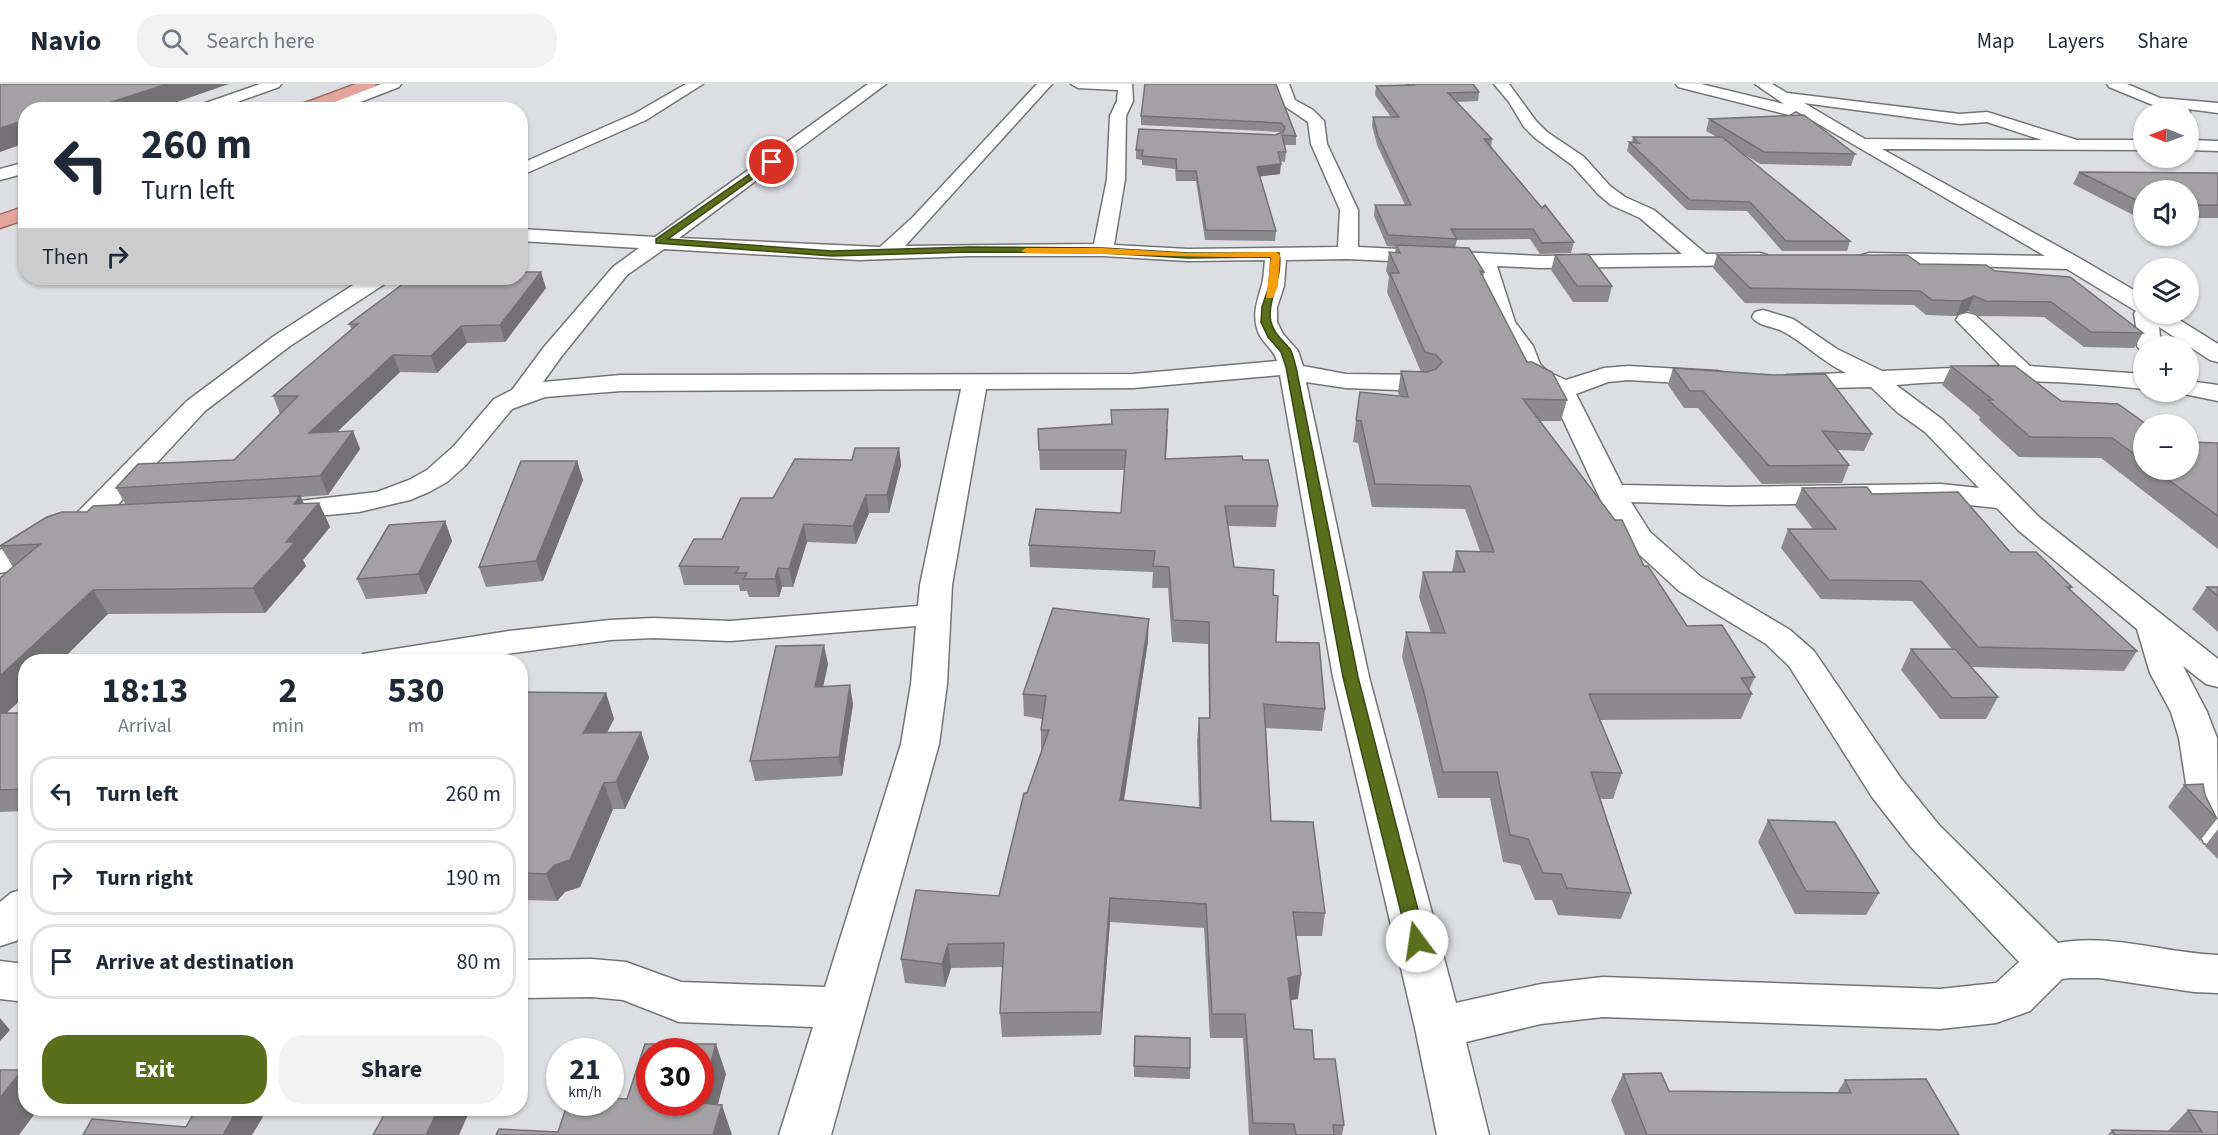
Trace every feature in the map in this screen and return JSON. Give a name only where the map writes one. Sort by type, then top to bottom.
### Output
[{"type":"highway","points":[[321,102],[369,84]]},
{"type":"highway","points":[[0,222],[18,215]]},
{"type":"street","points":[[222,102],[274,84]]},
{"type":"street","points":[[347,102],[394,84]]},
{"type":"street","points":[[528,167],[640,117],[696,84]]},
{"type":"street","points":[[522,395],[552,352],[620,271],[879,84]]},
{"type":"street","points":[[885,253],[912,231],[970,163],[1045,84]]},
{"type":"street","points":[[1078,84],[1124,85],[1125,101],[1118,116],[1116,179],[1102,250]]},
{"type":"street","points":[[1282,84],[1288,102],[1308,113],[1316,121],[1315,131],[1320,147],[1350,211],[1347,253]]},
{"type":"street","points":[[1500,84],[1541,135],[1578,161],[1604,190],[1618,201],[1647,214],[1700,260]]},
{"type":"street","points":[[1683,84],[1814,117]]},
{"type":"street","points":[[1762,84],[1814,117],[2074,263],[2147,327]]},
{"type":"street","points":[[2114,84],[2156,101],[2218,108]]},
{"type":"street","points":[[1781,96],[1960,119],[1987,117],[2073,144]]},
{"type":"street","points":[[2199,119],[2208,123]]},
{"type":"street","points":[[1118,130],[1139,130]]},
{"type":"street","points":[[1863,144],[2133,145]]},
{"type":"street","points":[[2199,145],[2218,146]]},
{"type":"street","points":[[0,176],[18,170]]},
{"type":"street","points":[[528,235],[659,241],[797,252],[1102,250],[1188,255],[1347,253],[1485,260],[1778,259]]},
{"type":"street","points":[[1276,255],[1273,286],[1266,307],[1266,322],[1272,337],[1286,351],[1292,370],[1351,677],[1439,1028],[1463,1135]]},
{"type":"street","points":[[1854,259],[2074,263]]},
{"type":"street","points":[[1485,260],[1504,322],[1521,346],[1529,367],[1539,377],[1556,384],[1562,390],[1625,520],[1639,538],[1690,584],[1752,620],[1802,659],[1886,787],[1925,836],[2049,963]]},
{"type":"street","points":[[2033,262],[2147,327],[2218,355]]},
{"type":"street","points":[[87,520],[196,406],[282,341],[367,285]]},
{"type":"street","points":[[1763,317],[1790,324],[1829,354],[1878,379],[1892,395],[1934,426],[2030,524],[2152,625],[2218,676]]},
{"type":"street","points":[[1967,320],[2022,372]]},
{"type":"street","points":[[2067,373],[2128,362],[2147,327]]},
{"type":"street","points":[[2199,363],[2218,373]]},
{"type":"street","points":[[249,512],[327,507],[369,501],[406,492],[436,477],[454,462],[503,404],[522,395],[544,389],[621,383],[1133,381],[1292,370],[1346,381],[1423,383]]},
{"type":"street","points":[[1562,390],[1604,375],[1628,373],[1755,381],[1878,379],[2022,372],[2067,373],[2133,381]]},
{"type":"street","points":[[805,1135],[920,744],[929,684],[936,585],[975,382]]},
{"type":"street","points":[[2199,390],[2218,393]]},
{"type":"street","points":[[1613,493],[1692,496],[1941,493],[2005,500]]},
{"type":"street","points":[[0,564],[40,535],[63,526],[87,520],[122,519]]},
{"type":"street","points":[[433,654],[599,631],[646,628],[698,632],[730,631],[934,615]]},
{"type":"street","points":[[2152,625],[2168,672],[2189,712],[2198,738],[2211,816],[2218,832]]},
{"type":"street","points":[[0,928],[18,912]]},
{"type":"street","points":[[1439,1028],[1532,1004],[1571,998],[1603,997],[1940,1009],[1962,1007],[1996,1003],[2013,998],[2049,963],[2070,959],[2099,959],[2194,973],[2218,974]]},
{"type":"street","points":[[528,979],[592,978],[626,981],[679,1002],[842,1008]]},
{"type":"street","points":[[0,980],[18,982]]},
{"type":"building","points":[[0,84],[167,84],[112,102],[18,102],[18,122],[0,128]]},
{"type":"building","points":[[1145,84],[1276,84],[1296,136],[1282,135],[1286,152],[1278,152],[1281,164],[1257,167],[1276,231],[1206,230],[1196,171],[1177,171],[1176,159],[1142,156],[1143,150],[1136,150],[1139,129],[1275,135],[1283,132],[1285,127],[1281,123],[1141,116]]},
{"type":"building","points":[[1473,84],[1479,92],[1448,93],[1492,139],[1484,139],[1542,208],[1545,205],[1574,242],[1542,243],[1533,229],[1451,229],[1457,239],[1388,235],[1375,205],[1411,205],[1378,136],[1373,117],[1399,117],[1376,86]]},
{"type":"building","points":[[1804,115],[1855,154],[1764,152],[1709,119]]},
{"type":"building","points":[[1633,137],[1722,137],[1850,241],[1786,241],[1750,202],[1690,200],[1629,142],[1639,143]]},
{"type":"building","points":[[2079,172],[2218,173],[2218,205],[2199,205],[2199,180],[2133,180],[2133,199]]},
{"type":"building","points":[[1396,245],[1469,248],[1484,272],[1480,271],[1527,362],[1532,362],[1552,372],[1567,400],[1523,399],[1615,520],[1622,520],[1644,566],[1648,566],[1687,626],[1722,625],[1755,677],[1741,678],[1752,694],[1589,694],[1622,773],[1591,772],[1631,893],[1567,888],[1561,874],[1543,873],[1528,839],[1510,835],[1497,772],[1443,772],[1424,693],[1406,632],[1445,633],[1423,572],[1465,572],[1456,551],[1494,552],[1470,486],[1375,484],[1361,421],[1356,420],[1360,392],[1408,397],[1401,371],[1427,372],[1436,369],[1442,362],[1436,355],[1425,352],[1390,273],[1399,273],[1389,252],[1400,253]]},
{"type":"building","points":[[1588,254],[1612,286],[1577,286],[1555,255]]},
{"type":"building","points":[[1717,255],[1907,255],[1920,264],[1986,265],[1995,271],[2070,277],[2143,333],[2091,332],[2051,302],[1986,301],[1974,296],[1962,301],[1932,300],[1920,291],[1750,288]]},
{"type":"building","points":[[528,272],[541,272],[500,325],[461,326],[431,356],[393,355],[309,433],[353,431],[320,476],[116,488],[138,464],[234,460],[298,396],[273,396],[358,324],[349,324],[402,285],[528,285]]},
{"type":"building","points":[[1951,366],[2015,366],[2061,401],[2118,404],[2133,415],[2133,453],[2112,438],[2030,437],[1988,400],[1993,400]]},
{"type":"building","points":[[1673,368],[1773,375],[1825,374],[1872,434],[1822,431],[1849,465],[1769,466],[1703,391],[1690,391]]},
{"type":"building","points":[[1168,409],[1165,459],[1242,456],[1243,460],[1268,460],[1278,506],[1225,506],[1234,567],[1274,570],[1273,595],[1278,596],[1276,642],[1319,643],[1325,709],[1264,704],[1271,821],[1313,822],[1325,913],[1293,912],[1301,975],[1288,978],[1294,1029],[1312,1030],[1314,1059],[1335,1059],[1344,1125],[1333,1125],[1334,1135],[1296,1135],[1294,1124],[1253,1123],[1245,1014],[1212,1014],[1206,904],[1110,898],[1101,1012],[1000,1013],[1004,943],[948,944],[942,964],[901,959],[916,890],[999,896],[1024,793],[1027,793],[1049,730],[1041,730],[1046,696],[1023,694],[1053,608],[1149,619],[1120,800],[1201,808],[1199,718],[1210,718],[1209,622],[1173,620],[1169,567],[1153,566],[1155,551],[1029,545],[1036,509],[1121,513],[1126,450],[1039,450],[1038,429],[1112,424],[1111,410]]},
{"type":"building","points":[[2199,442],[2218,443],[2218,516],[2169,480],[2199,480]]},
{"type":"building","points":[[855,448],[899,448],[887,495],[866,495],[853,526],[804,524],[789,569],[778,568],[775,579],[744,579],[747,573],[736,573],[739,567],[679,566],[694,539],[722,539],[741,498],[773,498],[795,459],[852,460]]},
{"type":"building","points":[[521,461],[577,461],[536,561],[479,567]]},
{"type":"building","points":[[1867,487],[1872,494],[1958,492],[2010,552],[2036,552],[2072,587],[2067,587],[2137,651],[1978,647],[1921,581],[1829,580],[1788,529],[1836,529],[1802,488]]},
{"type":"building","points":[[300,496],[294,504],[319,503],[286,542],[295,542],[253,588],[93,590],[24,654],[18,654],[18,659],[0,676],[0,578],[40,544],[0,546],[47,517],[62,512],[87,512],[93,506]]},
{"type":"building","points":[[445,521],[418,574],[357,579],[389,525]]},
{"type":"building","points":[[2207,587],[2218,587],[2218,596]]},
{"type":"building","points":[[824,645],[815,687],[850,685],[839,757],[750,761],[776,646]]},
{"type":"building","points":[[1911,649],[1955,649],[1998,697],[1952,698]]},
{"type":"building","points":[[528,692],[606,693],[583,733],[641,732],[616,782],[604,783],[570,860],[555,865],[546,874],[528,873]]},
{"type":"building","points":[[0,713],[18,713],[18,789],[0,790]]},
{"type":"building","points":[[2203,784],[2205,795],[2217,819],[2184,785]]},
{"type":"building","points":[[1768,820],[1835,822],[1879,893],[1806,891]]},
{"type":"building","points":[[1135,1036],[1190,1038],[1190,1068],[1134,1066]]},
{"type":"building","points":[[0,1070],[18,1070],[18,1075],[0,1098]]},
{"type":"building","points":[[636,1072],[636,1116],[714,1116],[714,1104],[722,1105],[713,1135],[496,1135],[499,1129],[558,1132],[563,1116],[624,1116],[624,1099],[627,1099]]},
{"type":"building","points":[[1661,1073],[1669,1091],[1851,1093],[1845,1080],[1926,1079],[1959,1135],[1647,1135],[1623,1074]]},
{"type":"building","points":[[2188,1110],[2218,1112],[2218,1135],[2115,1135],[2112,1130],[2202,1132]]},
{"type":"building","points":[[192,1116],[234,1116],[223,1135],[83,1135],[92,1119],[186,1127]]},
{"type":"building","points":[[384,1116],[435,1116],[426,1135],[373,1135]]},
{"type":"slow traffic","points":[[1026,251],[1102,250],[1188,255],[1276,255],[1270,296]]},
{"type":"route","points":[[772,162],[659,241],[797,252],[859,254],[970,250],[1102,250],[1188,255],[1276,255],[1273,286],[1266,307],[1266,322],[1272,337],[1286,351],[1291,367],[1351,677],[1417,941]]}]
